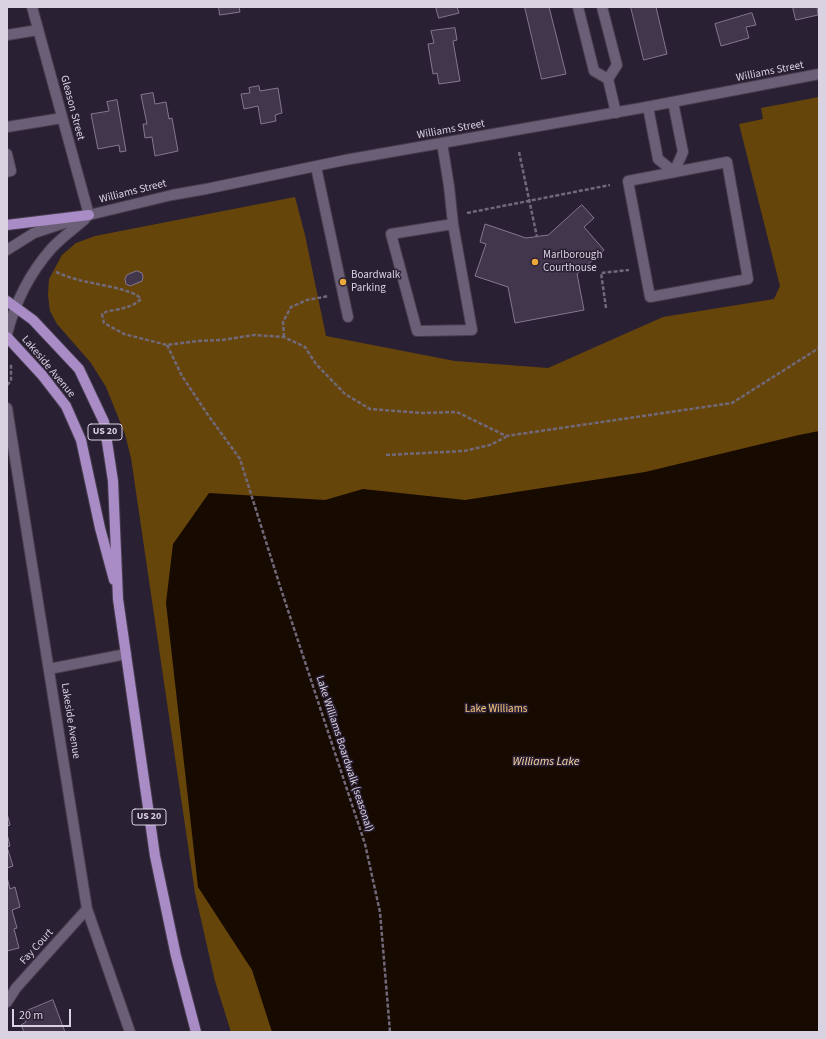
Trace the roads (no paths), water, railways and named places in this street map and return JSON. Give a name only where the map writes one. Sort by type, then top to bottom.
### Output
[{"type":"main road","points":[[7,225],[89,215]]},
{"type":"main road","name":"Lakeside Avenue","points":[[7,301],[16,306],[33,320],[79,369],[104,422],[113,481],[118,599],[155,856],[176,956],[196,1032]]},
{"type":"main road","name":"Lakeside Avenue","points":[[7,337],[47,381],[66,406],[81,440],[100,528],[118,599]]},
{"type":"street","name":"Gleason Street","points":[[32,7],[89,215]]},
{"type":"street","points":[[578,7],[594,71],[608,79]]},
{"type":"street","points":[[602,7],[617,65],[608,79],[616,113]]},
{"type":"street","points":[[7,35],[38,30]]},
{"type":"street","name":"Williams Street","points":[[7,250],[34,234],[89,215],[172,195],[345,160],[616,113],[819,74]]},
{"type":"street","points":[[673,102],[683,152],[674,172]]},
{"type":"street","points":[[648,107],[658,159],[674,172],[727,162],[748,279],[650,297],[628,181],[674,172]]},
{"type":"street","points":[[7,127],[62,118]]},
{"type":"street","points":[[442,143],[453,220],[472,330],[417,331],[391,234],[453,220]]},
{"type":"street","points":[[7,154],[11,171],[7,172]]},
{"type":"street","points":[[316,166],[348,317]]},
{"type":"street","name":"Williams Street","points":[[7,334],[16,306],[38,265],[52,248],[89,215]]},
{"type":"street","name":"Lakeside Avenue","points":[[7,408],[87,909],[130,1032]]},
{"type":"street","points":[[49,669],[126,654]]},
{"type":"street","name":"Fay Court","points":[[7,1002],[16,988],[87,909]]},
{"type":"water","name":"Williams Lake","points":[[819,431],[819,1032],[272,1032],[252,970],[198,887],[166,603],[173,544],[209,493],[325,500],[363,489],[465,500],[645,472]]},
{"type":"place","name":"Marlborough Courthouse","points":[[535,262]]},
{"type":"place","name":"Boardwalk Parking","points":[[343,282]]},
{"type":"park label","name":"Lake Williams","points":[[496,710]]}]
